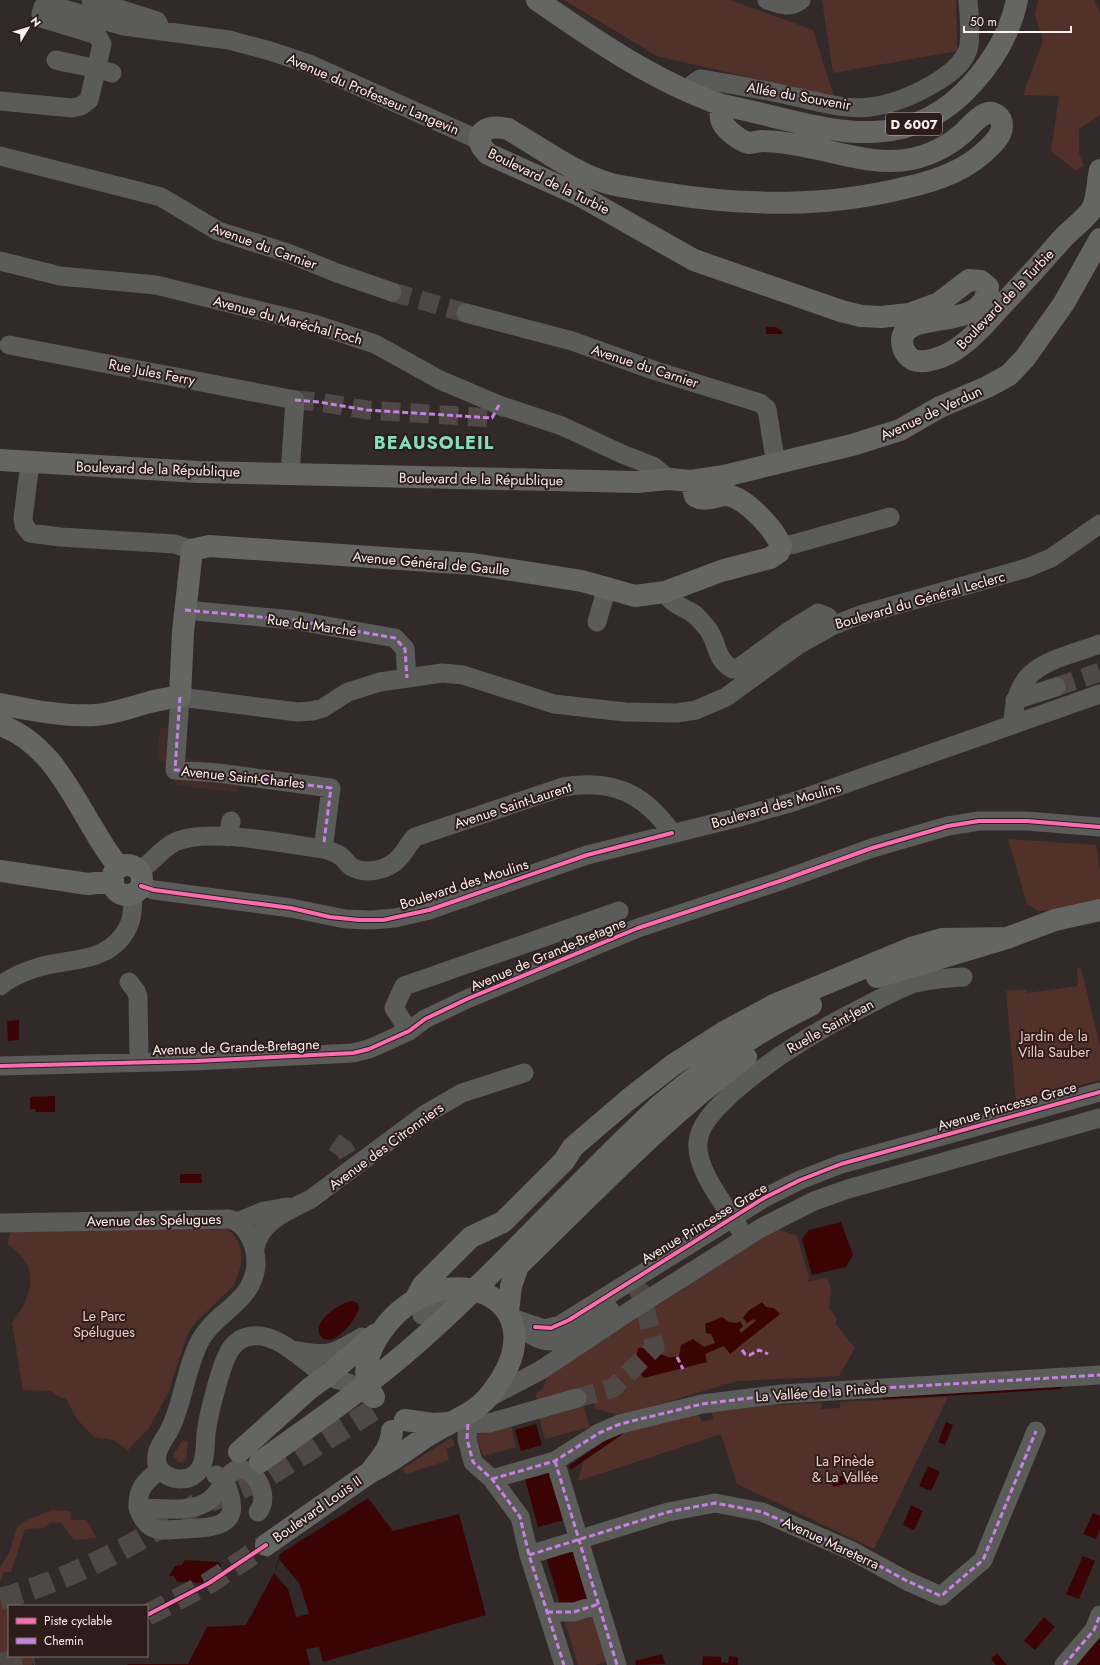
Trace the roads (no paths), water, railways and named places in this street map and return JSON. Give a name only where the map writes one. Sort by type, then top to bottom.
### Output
[{"type":"main road","name":"D 6007","points":[[537,0],[603,45],[664,81],[722,105],[847,132],[873,133],[898,130],[922,121],[949,106],[964,93],[991,62],[1006,36],[1017,0]]},
{"type":"main road","name":"Boulevard de la Turbie","points":[[722,105],[720,112],[722,122],[737,136],[750,143],[761,141],[817,148],[872,160],[902,160],[924,156],[951,143],[984,114],[996,114],[1001,120],[1002,126],[998,138],[982,154],[966,166],[948,175],[889,192],[850,199],[804,202],[750,203],[703,199],[612,184],[594,179],[508,129],[498,126],[490,128],[483,132],[479,140],[482,148],[488,154],[580,195],[694,260],[841,312],[861,316],[881,317],[909,314],[939,303],[969,280],[981,281],[988,287],[985,301],[978,308],[956,316],[915,326],[905,331],[902,336],[902,346],[906,354],[911,359],[919,361],[931,360],[954,351],[988,321],[1091,209],[1100,171]]},
{"type":"main road","points":[[750,110],[747,125],[752,135],[761,141]]},
{"type":"main road","name":"Avenue de Verdun","points":[[691,481],[746,472],[776,465],[852,445],[900,430],[940,407],[987,387],[1009,375],[1025,358],[1064,303],[1100,239]]},
{"type":"main road","name":"Boulevard de la République","points":[[0,460],[198,472],[636,482],[669,479],[691,481]]},
{"type":"main road","points":[[691,481],[695,496],[699,498],[726,495],[740,500],[758,515],[772,531],[780,549]]},
{"type":"main road","name":"Avenue Général de Gaulle","points":[[192,550],[209,546],[473,564],[582,581],[635,596],[665,592],[721,571],[770,558],[780,549]]},
{"type":"main road","points":[[180,697],[185,610],[192,550]]},
{"type":"main road","name":"Boulevard du Général Leclerc","points":[[0,704],[45,712],[96,715],[116,712],[162,698],[180,697]]},
{"type":"main road","points":[[0,725],[22,735],[42,752],[60,775],[106,851],[129,880]]},
{"type":"main road","name":"Boulevard des Moulins","points":[[0,871],[88,884],[129,880]]},
{"type":"main road","points":[[260,1462],[353,1396],[417,1343],[468,1295],[639,1125],[679,1088],[749,1038],[807,1006],[849,987],[915,964],[1007,938],[1056,920],[1100,910]]},
{"type":"main road","points":[[418,1308],[423,1285],[434,1267],[471,1237],[503,1222],[564,1161],[573,1147],[629,1099],[673,1065],[724,1032],[774,1005],[914,947],[942,939],[1007,938]]},
{"type":"main road","points":[[488,1398],[503,1374],[514,1347],[515,1328],[510,1315],[514,1275],[518,1266],[659,1129],[714,1081],[766,1042],[807,1006]]},
{"type":"main road","points":[[239,1452],[302,1395],[327,1376],[390,1321],[418,1308],[435,1290],[460,1288],[484,1293],[510,1315]]},
{"type":"main road","points":[[373,1398],[367,1381],[366,1363],[374,1344],[390,1321]]},
{"type":"main road","name":"Boulevard Louis II","points":[[266,1545],[368,1473],[387,1464],[427,1436],[459,1422],[488,1398]]},
{"type":"main road","name":"Boulevard Louis II","points":[[368,1473],[387,1451],[391,1438],[399,1425],[459,1422]]},
{"type":"street","points":[[91,0],[157,21],[165,33]]},
{"type":"street","points":[[767,0],[782,5],[792,5],[801,0]]},
{"type":"street","name":"Allée du Souvenir","points":[[688,91],[693,84],[700,79],[839,106],[869,107],[894,103],[912,96],[934,84],[947,75],[963,59],[969,41],[968,0]]},
{"type":"street","name":"Avenue du Professeur Langevin","points":[[0,100],[72,108],[80,106],[89,100],[105,70],[102,44],[97,35],[44,19],[41,14],[43,7],[49,5],[124,26],[165,33],[229,40],[270,51],[309,64],[479,140]]},
{"type":"street","points":[[56,60],[88,68],[105,70]]},
{"type":"street","name":"Avenue du Carnier","points":[[0,156],[161,198],[218,232],[288,253],[337,273],[392,292]]},
{"type":"street","name":"Avenue du Maréchal Foch","points":[[0,261],[60,276],[156,285],[314,324],[375,344],[440,380],[499,405],[562,426],[654,466],[669,479]]},
{"type":"street","name":"Avenue du Carnier","points":[[466,312],[572,341],[656,371],[760,403],[767,409],[776,465]]},
{"type":"street","name":"Rue Jules Ferry","points":[[9,345],[295,400],[290,474]]},
{"type":"street","points":[[30,463],[23,518],[24,526],[30,533],[60,537],[175,544],[192,550]]},
{"type":"street","points":[[780,549],[890,517]]},
{"type":"street","name":"Boulevard du Général Leclerc","points":[[180,697],[297,712],[312,711],[323,708],[358,689],[380,682],[442,673],[463,675],[554,704],[625,712],[677,713],[696,710],[726,696],[798,645],[832,626],[860,615],[1027,568],[1051,558],[1100,524]]},
{"type":"street","points":[[596,622],[607,588]]},
{"type":"street","points":[[665,592],[669,600],[695,615],[708,630],[721,660],[725,665],[733,669],[740,667],[789,631],[818,614],[828,617],[832,626]]},
{"type":"street","name":"Rue du Marché","points":[[185,610],[293,620],[395,638],[405,649],[407,678]]},
{"type":"street","points":[[1013,724],[1016,700],[1021,684],[1034,670],[1100,644]]},
{"type":"street","points":[[1016,700],[1056,687]]},
{"type":"street","name":"Boulevard des Moulins","points":[[129,880],[154,890],[291,908],[330,917],[359,920],[383,920],[429,910],[587,855],[793,802],[1100,694]]},
{"type":"street","name":"Avenue Saint-Charles","points":[[180,697],[175,770],[218,773],[331,788],[324,842]]},
{"type":"street","name":"Avenue Saint-Laurent","points":[[129,880],[174,843],[191,837],[213,835],[229,829],[324,849],[336,853],[349,866],[357,870],[376,870],[389,866],[399,858],[407,844],[415,837],[470,811],[563,787],[594,784],[623,791],[648,804],[672,833]]},
{"type":"street","name":"Avenue de Grande-Bretagne","points":[[0,1066],[353,1053],[369,1049],[409,1031],[425,1019],[454,1005],[638,928],[780,881],[872,848],[948,826],[979,821],[1026,821],[1100,827]]},
{"type":"street","points":[[0,986],[18,975],[37,968],[93,957],[116,944],[126,932],[132,919],[134,906],[129,880]]},
{"type":"street","points":[[409,1031],[394,1008],[404,986],[619,911]]},
{"type":"street","name":"Ruelle Saint-Jean","points":[[745,1238],[713,1188],[703,1167],[697,1149],[701,1131],[719,1106],[766,1064],[814,1032],[891,993],[913,984],[941,978],[963,977]]},
{"type":"street","points":[[129,982],[136,991],[138,997],[139,1062]]},
{"type":"street","name":"Avenue des Citronniers","points":[[255,1248],[256,1240],[268,1223],[294,1206],[311,1199],[352,1161],[424,1115],[462,1093],[524,1073]]},
{"type":"street","name":"Avenue Princesse Grace","points":[[510,1315],[544,1329],[560,1325],[732,1217],[800,1180],[841,1164],[1100,1092]]},
{"type":"street","points":[[488,1398],[541,1370],[761,1228],[807,1204],[848,1189],[1100,1118]]},
{"type":"street","name":"Avenue des Citronniers","points":[[237,1222],[264,1211],[294,1206]]},
{"type":"street","name":"Avenue Princesse Grace","points":[[749,1207],[761,1228]]},
{"type":"street","name":"Avenue des Spélugues","points":[[0,1223],[229,1219],[237,1222],[246,1230],[255,1248],[255,1269],[249,1289],[239,1301],[208,1330],[195,1352],[173,1422],[157,1453],[157,1464],[160,1470]]},
{"type":"street","points":[[434,1267],[460,1288]]},
{"type":"street","points":[[510,1315],[533,1336],[552,1342],[569,1336],[625,1301]]},
{"type":"street","points":[[258,1512],[263,1504],[262,1489],[254,1478],[247,1472],[240,1470],[232,1472],[224,1480],[215,1497],[203,1505],[193,1509],[138,1508],[139,1490],[149,1478],[160,1470],[169,1477],[182,1479],[193,1476],[201,1467],[213,1405],[225,1360],[233,1346],[246,1338],[261,1336],[292,1350],[315,1354],[335,1352],[390,1321]]},
{"type":"street","points":[[292,1350],[314,1368],[327,1376],[354,1386],[373,1398]]},
{"type":"street","name":"La Vallée de la Pinède","points":[[492,1478],[555,1461],[598,1432],[620,1424],[702,1404],[782,1394],[1100,1375]]},
{"type":"street","points":[[564,1665],[529,1555],[520,1518],[492,1478],[473,1462],[467,1439],[459,1422],[489,1424],[577,1398]]},
{"type":"street","name":"Avenue Mareterra","points":[[529,1555],[668,1512],[715,1502],[762,1512],[852,1551],[907,1581],[941,1596],[983,1560],[1036,1432]]},
{"type":"street","points":[[555,1461],[580,1539],[617,1665]]},
{"type":"street","points":[[201,1467],[213,1472],[224,1480]]},
{"type":"street","points":[[547,1612],[574,1612],[599,1604]]},
{"type":"street","points":[[1064,1665],[1094,1630],[1100,1615]]},
{"type":"waterway","points":[[884,1397],[1060,1387]]},
{"type":"waterway","points":[[571,1467],[619,1434]]},
{"type":"tunnel","points":[[392,292],[466,313]]},
{"type":"tunnel","points":[[295,400],[319,402],[367,410],[492,418],[499,405]]},
{"type":"tunnel","points":[[1056,687],[1100,672]]},
{"type":"tunnel","points":[[334,1142],[344,1149],[349,1157]]},
{"type":"tunnel","points":[[577,1398],[613,1388],[655,1347],[641,1292],[625,1301]]},
{"type":"tunnel","points":[[210,1501],[263,1479],[381,1405]]},
{"type":"tunnel","points":[[0,1599],[27,1591],[79,1571],[104,1559],[153,1532],[200,1502]]},
{"type":"tunnel","points":[[148,1614],[209,1583],[266,1545]]},
{"type":"tunnel","points":[[0,1664],[29,1657]]},
{"type":"district","name":"BEAUSOLEIL","points":[[434,443]]},
{"type":"park label","name":"Jardin de la Villa Sauber","points":[[1054,1044]]},
{"type":"park label","name":"Le Parc Spélugues","points":[[104,1324]]},
{"type":"park label","name":"La Pinède & La Vallée","points":[[845,1470]]}]
